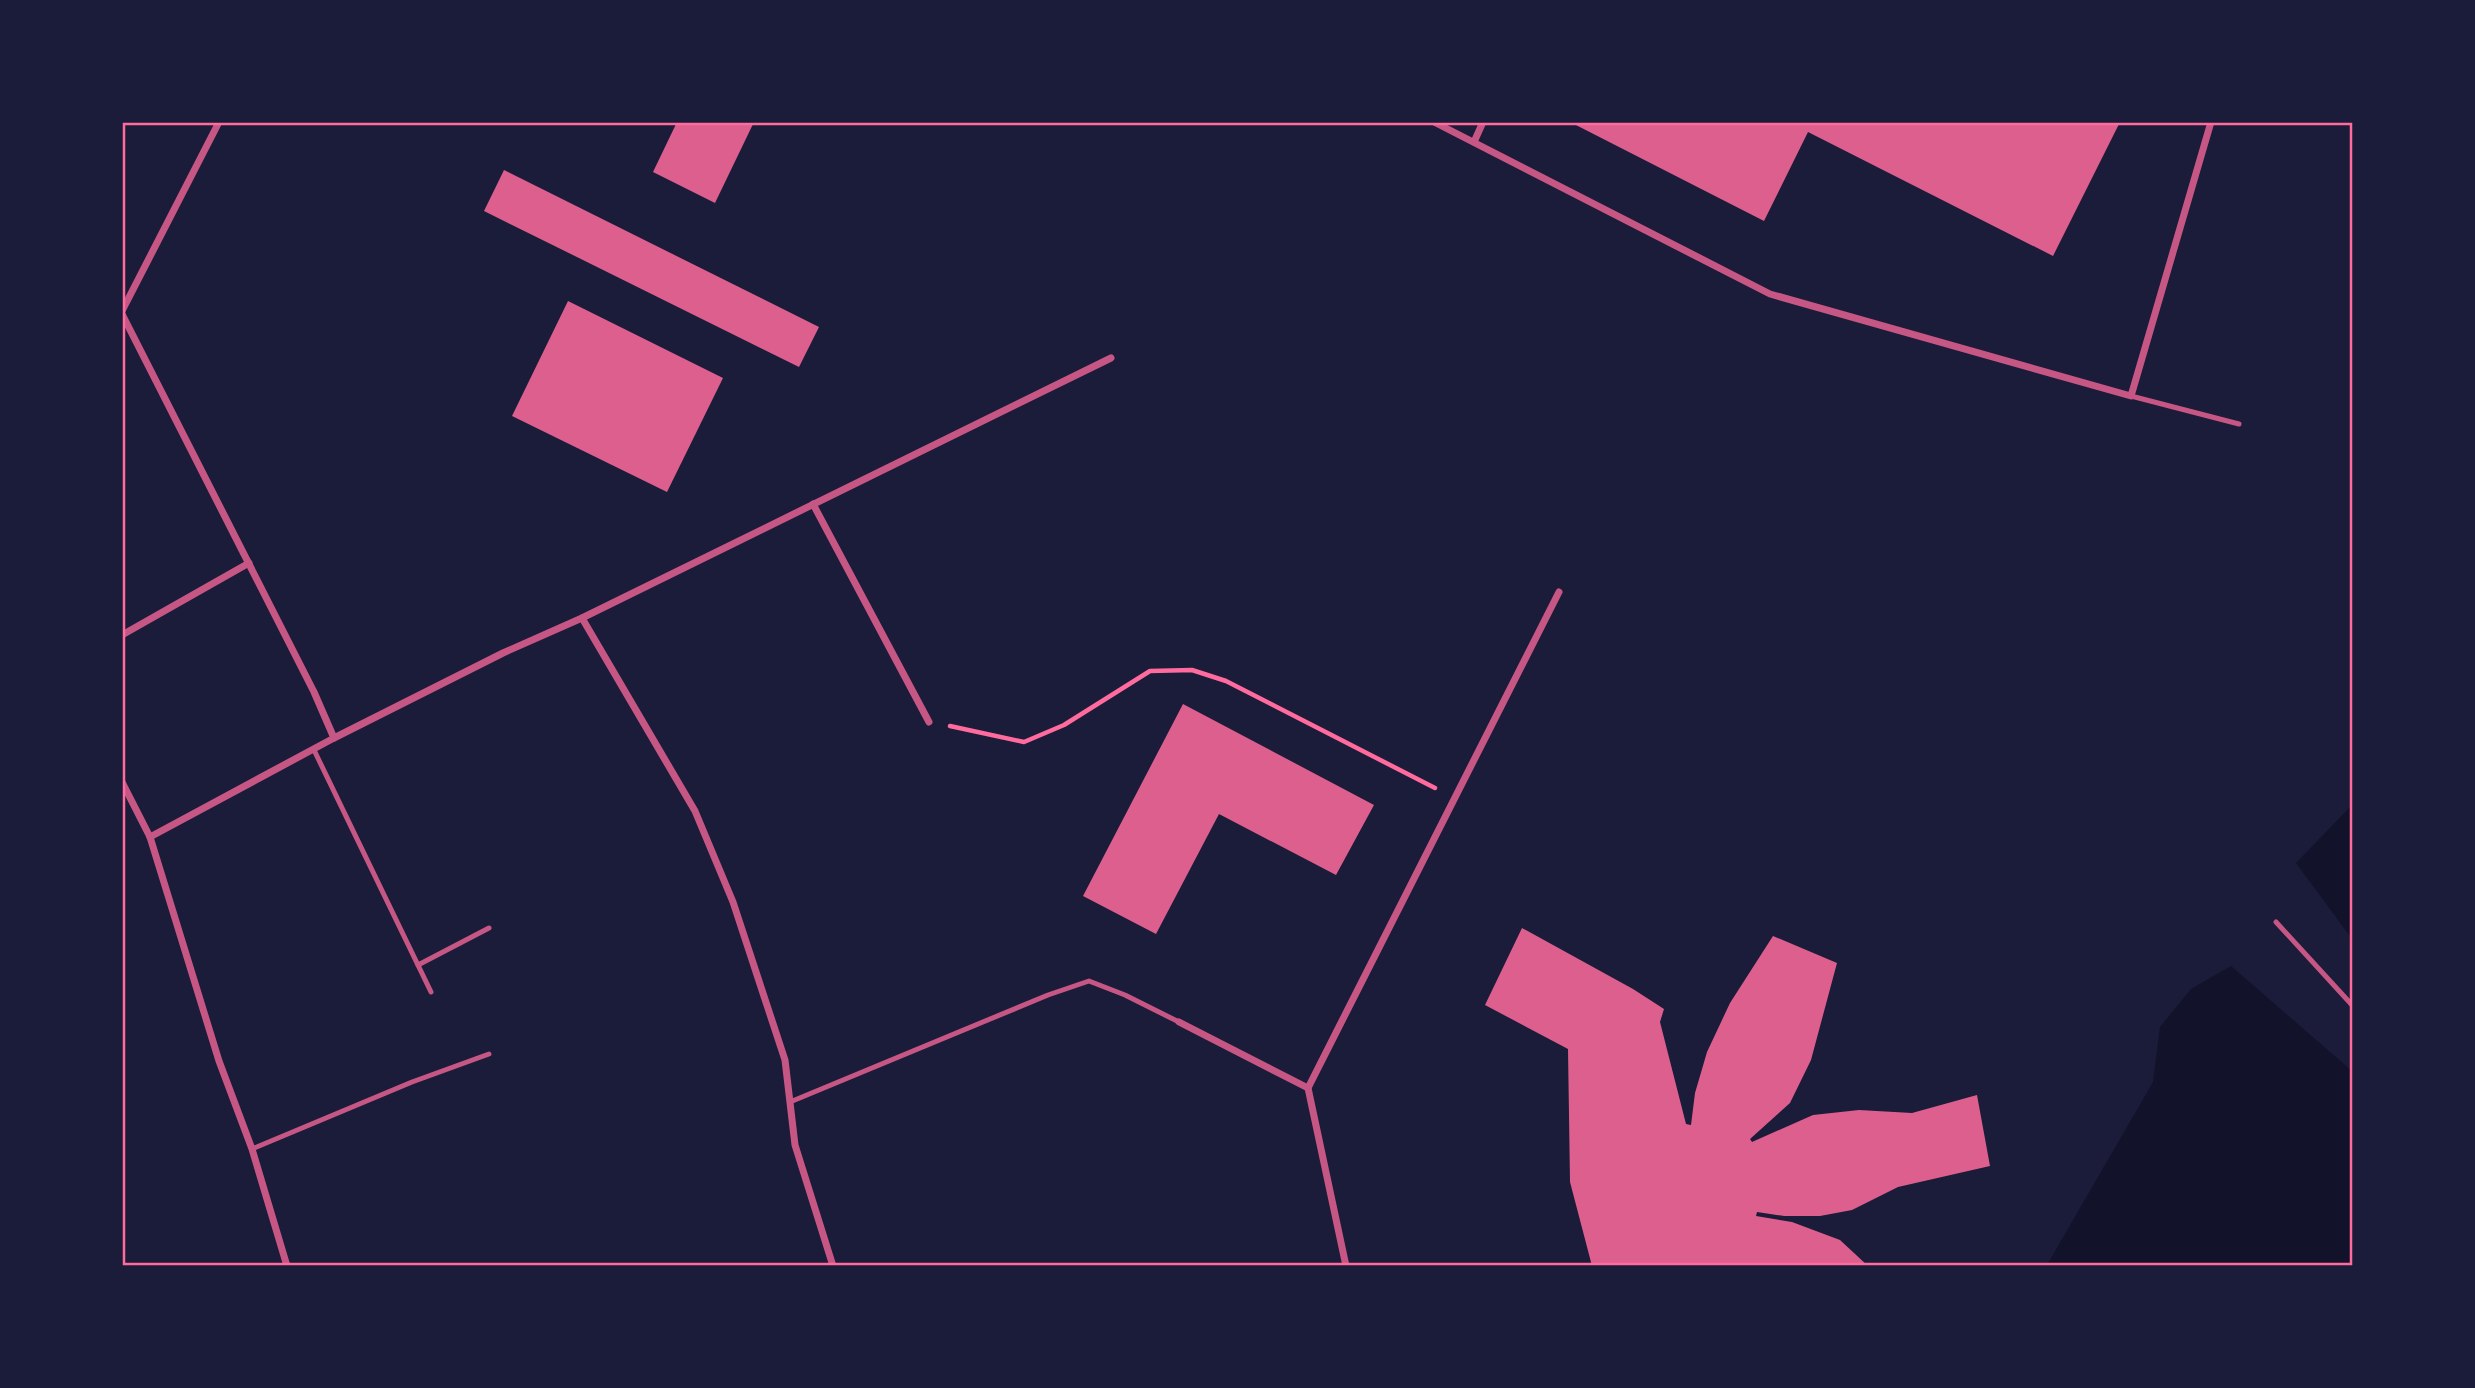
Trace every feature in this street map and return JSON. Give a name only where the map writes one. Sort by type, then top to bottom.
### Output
[{"type":"street","points":[[219,122],[122,313],[314,692],[334,738]]},
{"type":"street","points":[[1434,122],[1770,293],[2131,396],[2211,122]]},
{"type":"street","points":[[1474,142],[1483,122]]},
{"type":"street","points":[[150,837],[334,738],[503,653],[582,618],[1111,358]]},
{"type":"street","points":[[813,504],[929,722]]},
{"type":"street","points":[[122,635],[249,563]]},
{"type":"street","points":[[1346,1265],[1308,1088],[1559,592]]},
{"type":"street","points":[[582,618],[695,811],[733,902],[785,1060],[795,1145],[834,1265]]},
{"type":"street","points":[[122,782],[150,837],[219,1061],[252,1149],[287,1265]]},
{"type":"street","points":[[1179,1022],[1308,1088]]},
{"type":"lane","points":[[2131,396],[2239,425]]},
{"type":"lane","points":[[314,750],[432,992]]},
{"type":"lane","points":[[2276,922],[2353,1005]]},
{"type":"lane","points":[[418,965],[489,928]]},
{"type":"lane","points":[[790,1102],[1035,1000],[1088,981],[1125,995],[1179,1022]]},
{"type":"lane","points":[[252,1149],[412,1082],[489,1054]]},
{"type":"path","points":[[929,722],[1024,742],[1064,725],[1150,671],[1192,670],[1226,681],[1455,798]]},
{"type":"shaded area","points":[[2352,805],[2352,939],[2296,863]]},
{"type":"shaded area","points":[[2231,966],[2352,1071],[2352,1265],[2047,1265],[2153,1082],[2160,1027],[2191,989]]},
{"type":"building","points":[[677,122],[754,122],[715,203],[653,172]]},
{"type":"building","points":[[1570,122],[2120,122],[2053,256],[1808,132],[1764,221]]},
{"type":"building","points":[[504,170],[819,327],[799,367],[484,211]]},
{"type":"building","points":[[568,301],[723,378],[667,492],[512,416]]},
{"type":"building","points":[[1183,704],[1374,805],[1336,875],[1219,814],[1156,934],[1083,896]]},
{"type":"building","points":[[1522,928],[1664,1009],[1660,1022],[1686,1124],[1691,1125],[1695,1093],[1707,1052],[1730,1003],[1773,936],[1837,963],[1811,1060],[1790,1103],[1750,1139],[1752,1142],[1813,1115],[1859,1110],[1912,1113],[1977,1095],[1990,1166],[1898,1187],[1852,1210],[1820,1216],[1784,1216],[1757,1212],[1756,1216],[1792,1222],[1840,1240],[1868,1266],[1592,1266],[1570,1182],[1568,1049],[1485,1005]]}]
